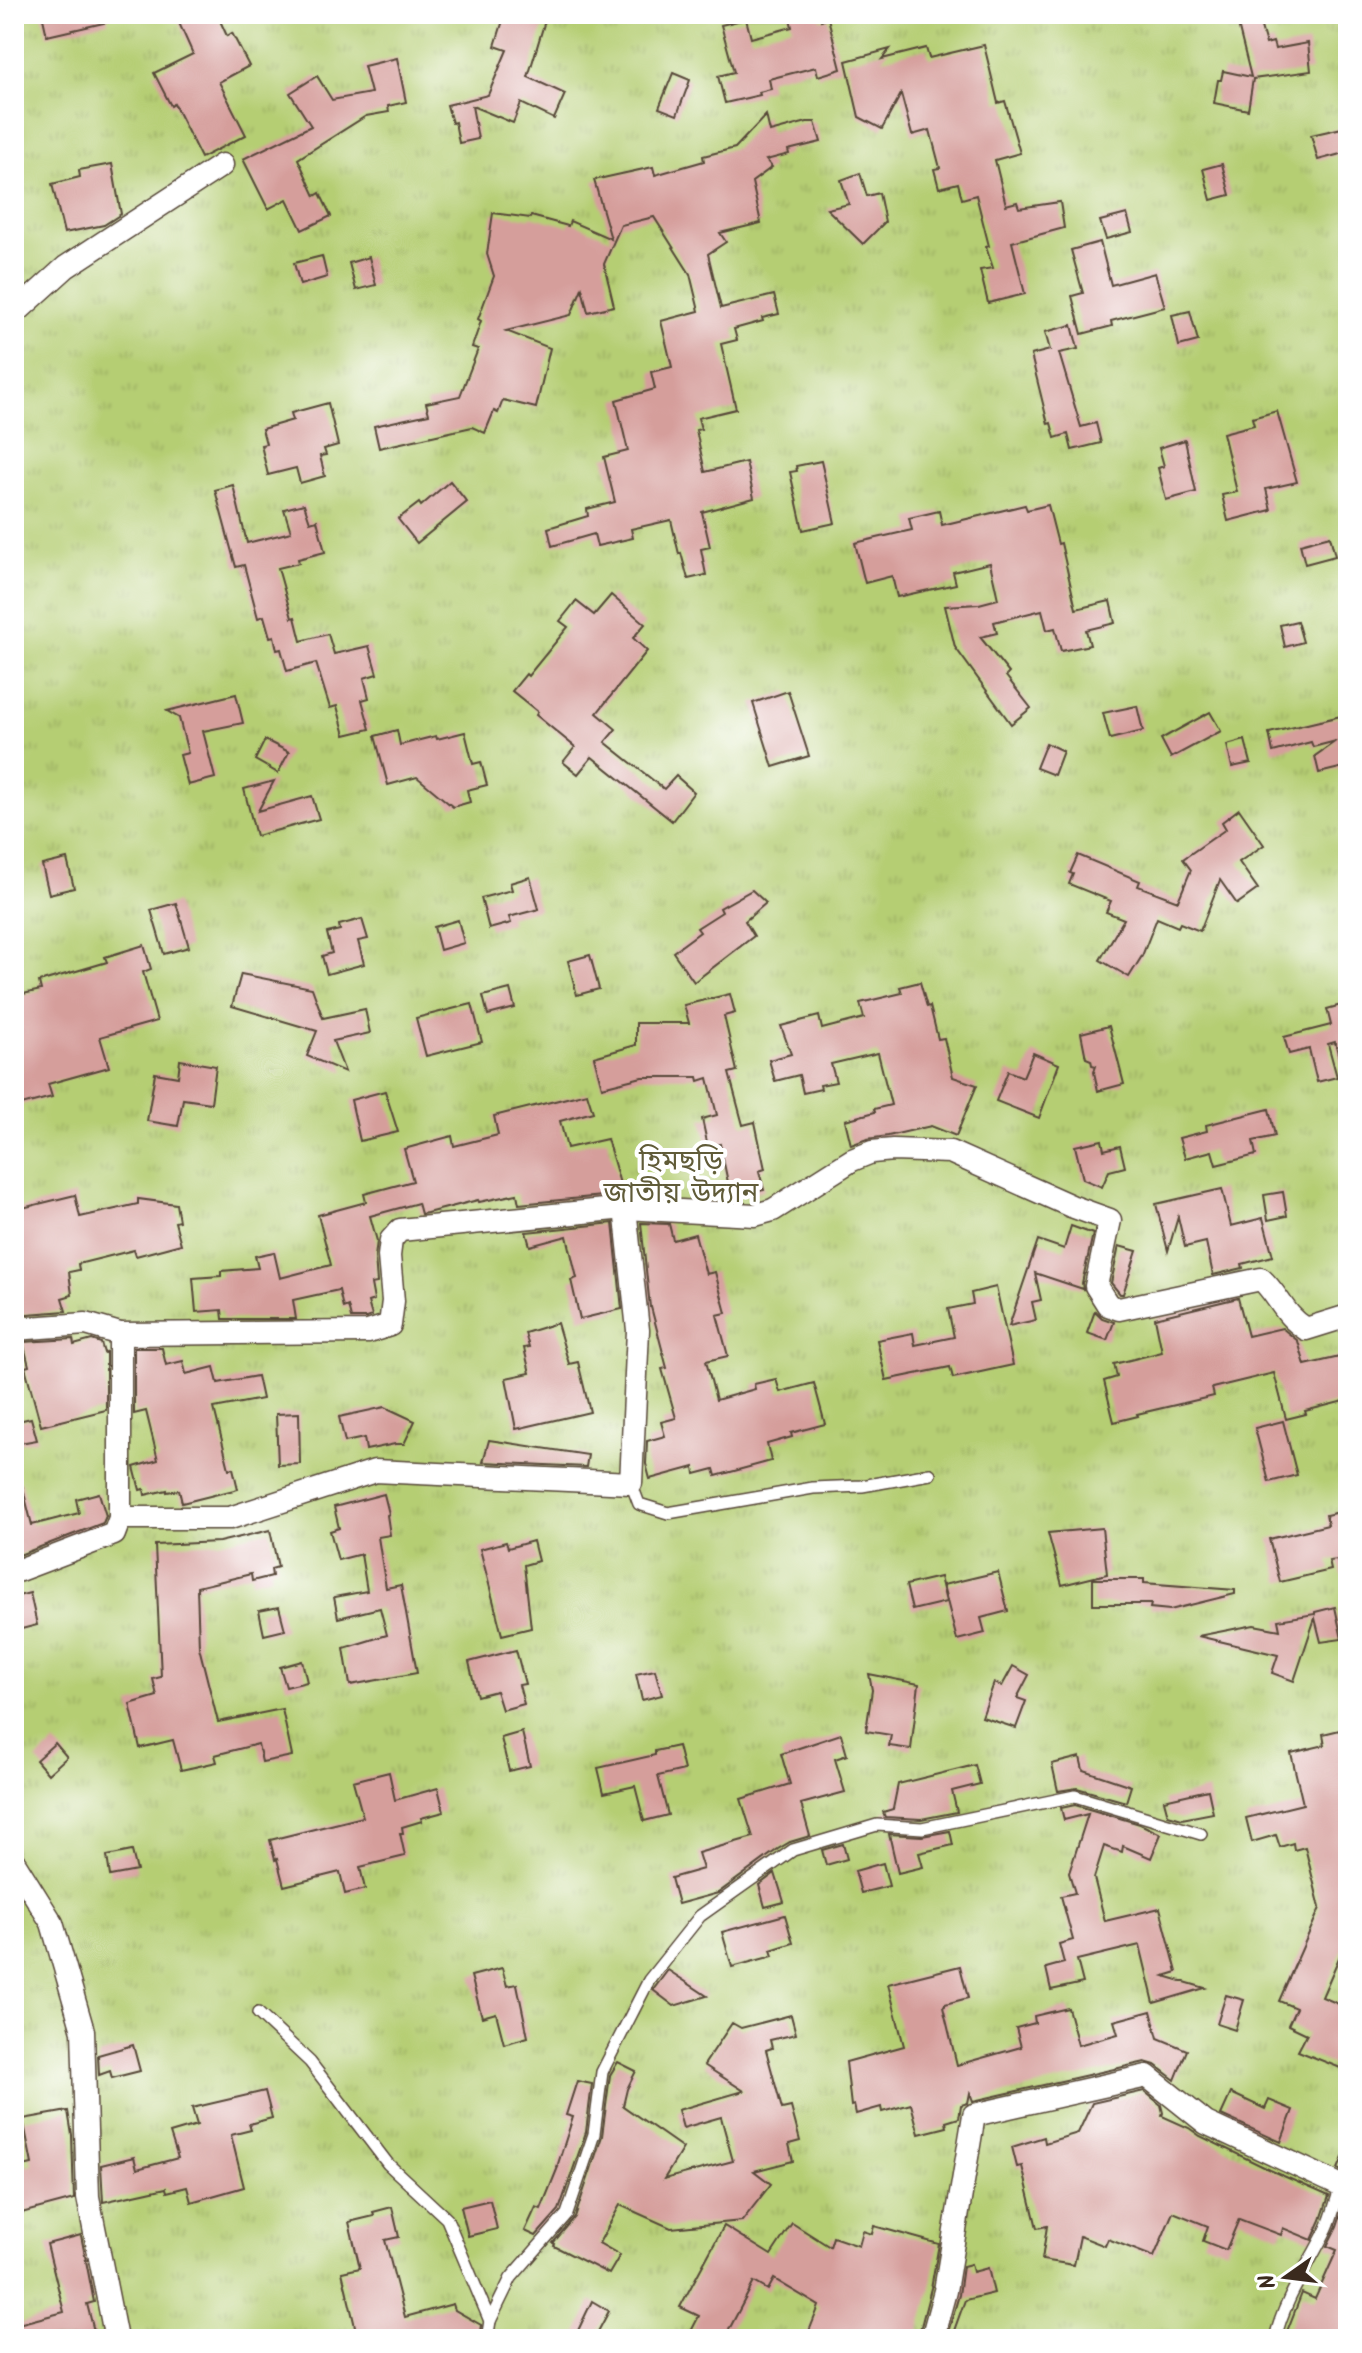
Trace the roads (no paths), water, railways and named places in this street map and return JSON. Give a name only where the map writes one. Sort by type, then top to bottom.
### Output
[{"type":"street","points":[[14,314],[66,267],[222,165]]},
{"type":"street","points":[[14,1329],[86,1324],[120,1334],[368,1332],[390,1325],[393,1301],[389,1256],[391,1240],[400,1230],[625,1208],[755,1215],[773,1210],[852,1160],[872,1152],[893,1150],[950,1152],[1110,1220],[1096,1286],[1108,1305],[1119,1309],[1261,1279],[1286,1314],[1306,1329],[1348,1316]]},
{"type":"street","points":[[120,1518],[230,1518],[375,1471],[631,1483],[638,1330],[625,1208]]},
{"type":"street","points":[[14,1572],[114,1534],[120,1518],[120,1334]]},
{"type":"street","points":[[14,1862],[52,1923],[83,2031],[88,2197],[116,2339]]},
{"type":"street","points":[[932,2339],[945,2291],[974,2115],[1147,2076],[1206,2123],[1344,2187]]},
{"type":"lane","points":[[631,1483],[639,1504],[668,1513],[813,1488],[862,1486],[930,1474]]},
{"type":"lane","points":[[487,2339],[490,2321],[511,2278],[567,2214],[594,2134],[602,2072],[649,1980],[700,1916],[793,1850],[877,1825],[922,1828],[1075,1796],[1201,1834]]},
{"type":"lane","points":[[258,2013],[310,2062],[388,2164],[447,2219],[490,2321]]},
{"type":"lane","points":[[1275,2339],[1301,2275],[1328,2226],[1344,2187]]},
{"type":"park label","name":"হিমছড়ি জাতীয় উদ্যান","points":[[681,1176]]}]
